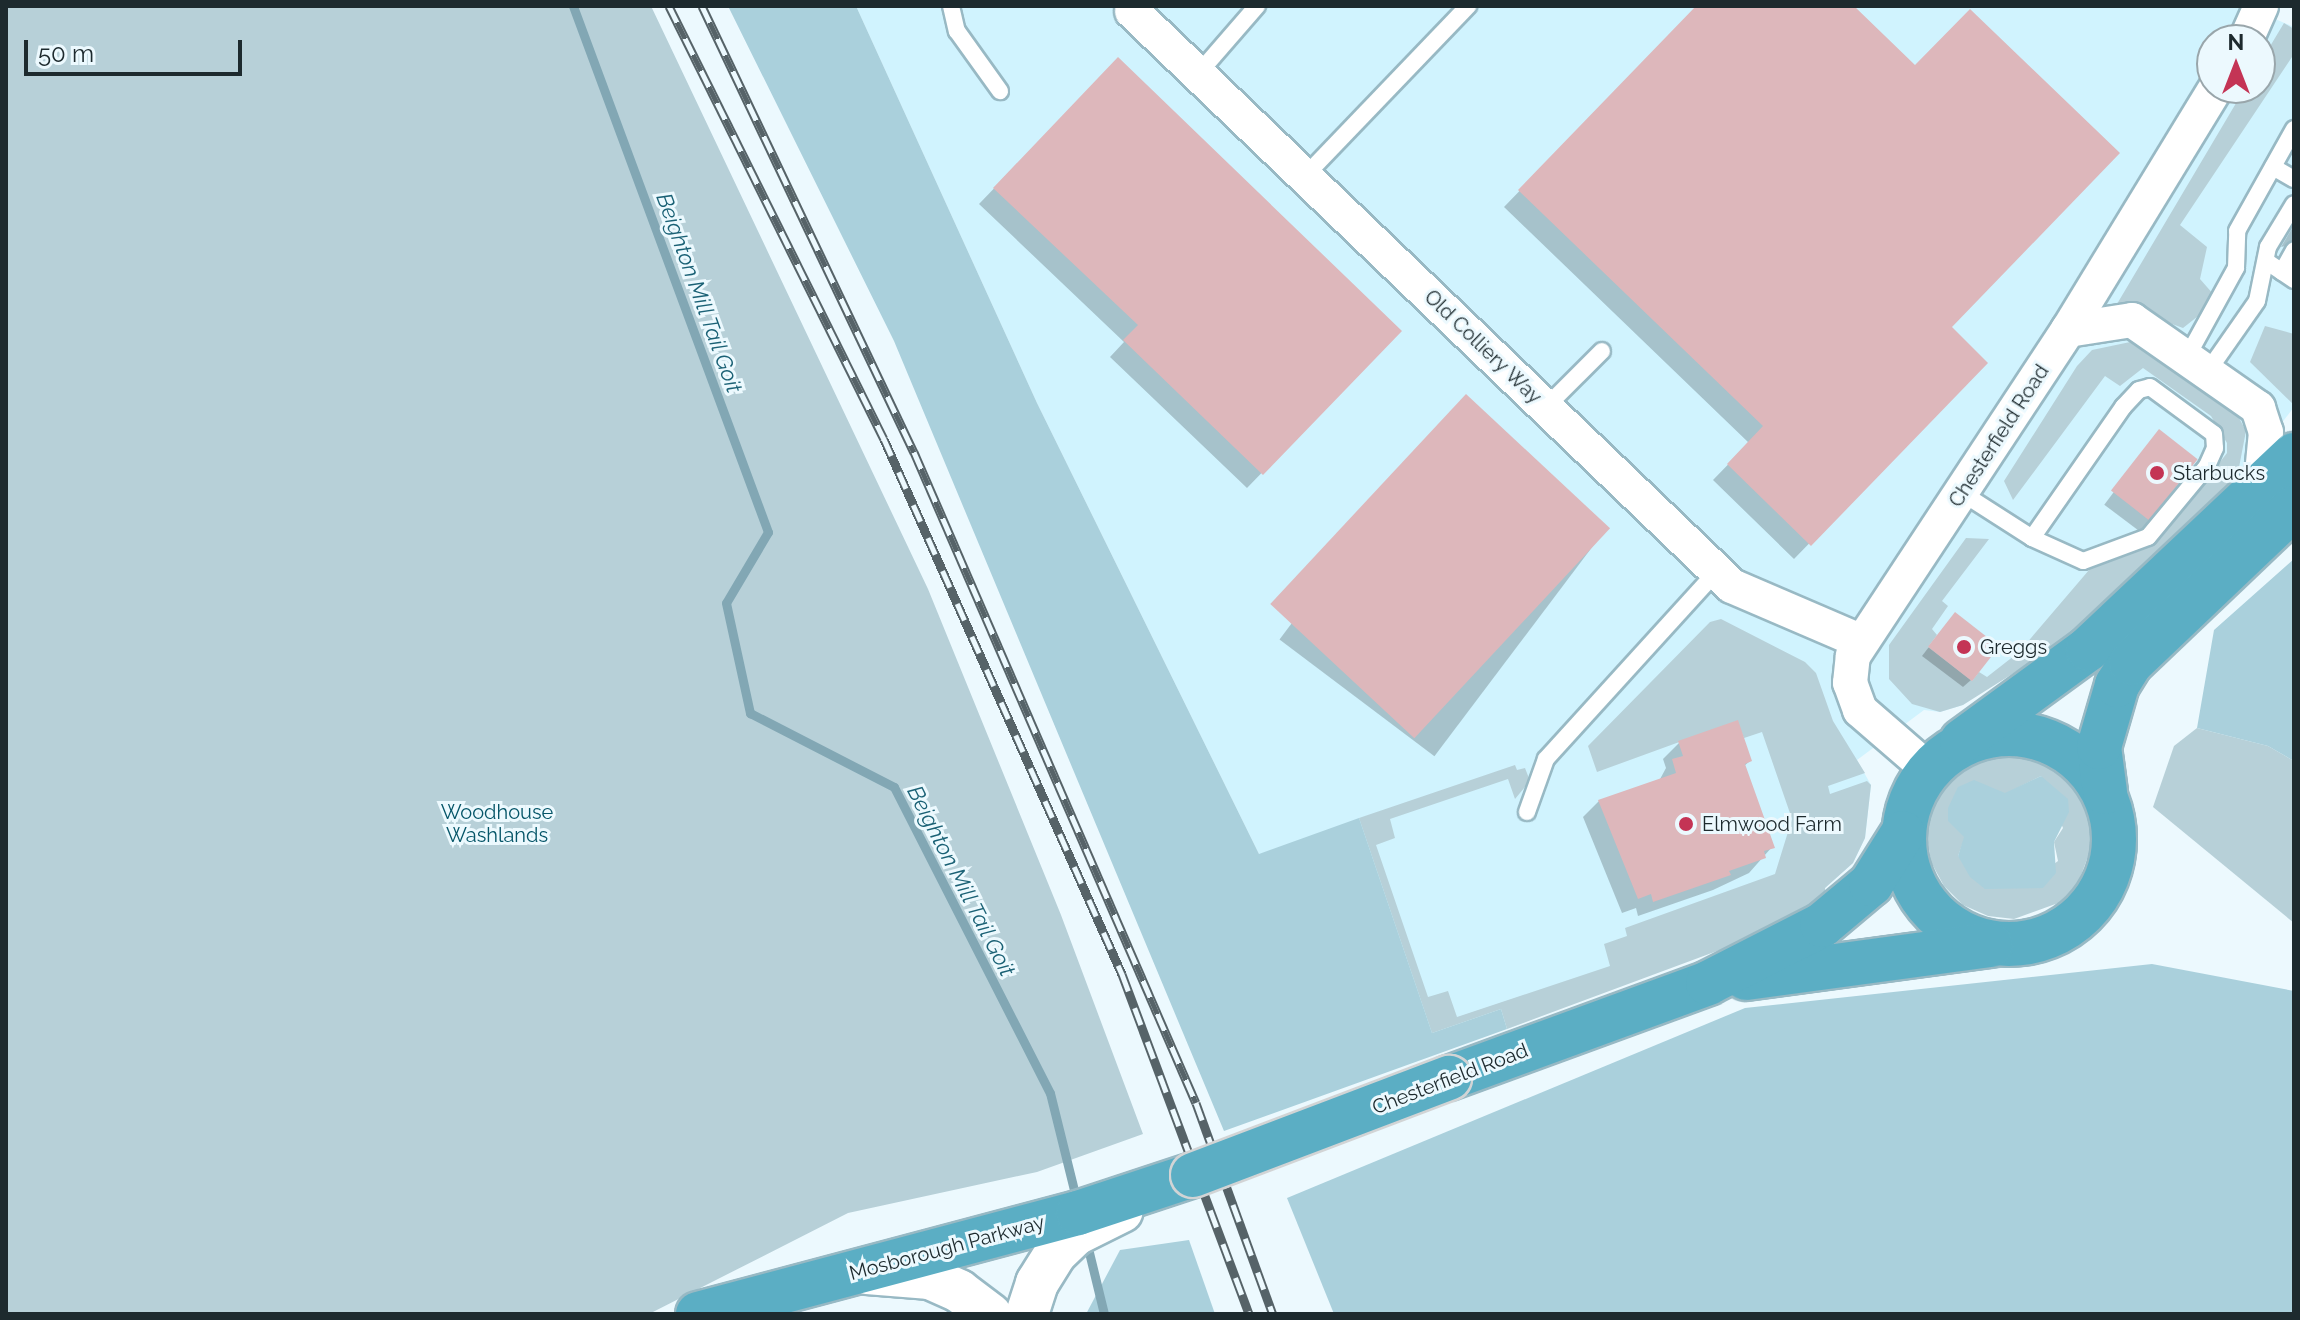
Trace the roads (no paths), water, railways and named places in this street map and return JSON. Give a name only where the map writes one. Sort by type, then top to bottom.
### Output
[{"type":"highway","points":[[2278,496],[2088,649],[1937,761],[1912,797],[1903,833],[1905,861],[1918,895],[1945,925],[1994,945],[2050,937],[2081,917],[2103,888],[2113,867],[2115,842],[2099,747],[2117,685],[2131,663],[2278,496],[2294,455]]},
{"type":"highway","points":[[1937,761],[1997,735],[2034,738],[2086,763],[2105,792]]},
{"type":"highway","name":"Chesterfield Road","points":[[1193,1175],[1708,983],[1848,908],[1871,884],[1903,833]]},
{"type":"highway","name":"Chesterfield Road","points":[[1708,983],[1994,945]]},
{"type":"highway","name":"Mosborough Parkway","points":[[698,1314],[847,1275],[1077,1224],[1193,1175]]},
{"type":"street","name":"Old Colliery Way","points":[[1129,8],[1732,586],[1860,641]]},
{"type":"street","name":"Chesterfield Road","points":[[1937,761],[1870,723],[1853,697],[1850,669],[1860,641],[1962,493],[2068,330],[2206,104]]},
{"type":"street","points":[[2068,330],[2132,320],[2258,408],[2266,432],[2278,496]]},
{"type":"street","points":[[1027,1314],[1048,1263],[1077,1224]]},
{"type":"street","points":[[847,1275],[898,1272],[930,1278],[959,1291],[990,1314]]},
{"type":"lane","points":[[951,6],[957,31],[1000,91]]},
{"type":"lane","points":[[1198,74],[1257,6]]},
{"type":"lane","points":[[1305,176],[1468,6]]},
{"type":"lane","points":[[2198,364],[2236,268],[2237,231],[2294,129]]},
{"type":"lane","points":[[2273,167],[2294,179]]},
{"type":"lane","points":[[2198,364],[2257,301],[2268,247],[2294,204]]},
{"type":"lane","points":[[2266,261],[2288,276],[2294,250]]},
{"type":"lane","points":[[1546,407],[1602,351]]},
{"type":"lane","points":[[1962,493],[2032,538],[2083,561],[2148,537],[2214,453],[2214,434],[2156,390],[2139,390],[2123,407],[2032,538]]},
{"type":"lane","points":[[1527,812],[1546,759],[1717,571]]},
{"type":"waterway","name":"Beighton Mill Tail Goit","points":[[573,6],[768,532],[726,603],[750,713],[894,787],[1050,1093],[1077,1202]]},
{"type":"waterway","name":"Beighton Mill Tail Goit","points":[[1086,1240],[1104,1314]]},
{"type":"railway","points":[[669,6],[884,439],[1122,974],[1249,1314]]},
{"type":"railway","points":[[702,6],[914,452],[1196,1103],[1273,1314]]},
{"type":"place","name":"Starbucks","points":[[2157,473]]},
{"type":"place","name":"Greggs","points":[[1964,647]]},
{"type":"place","name":"Elmwood Farm","points":[[1686,824]]},
{"type":"park label","name":"Woodhouse Washlands","points":[[497,824]]}]
